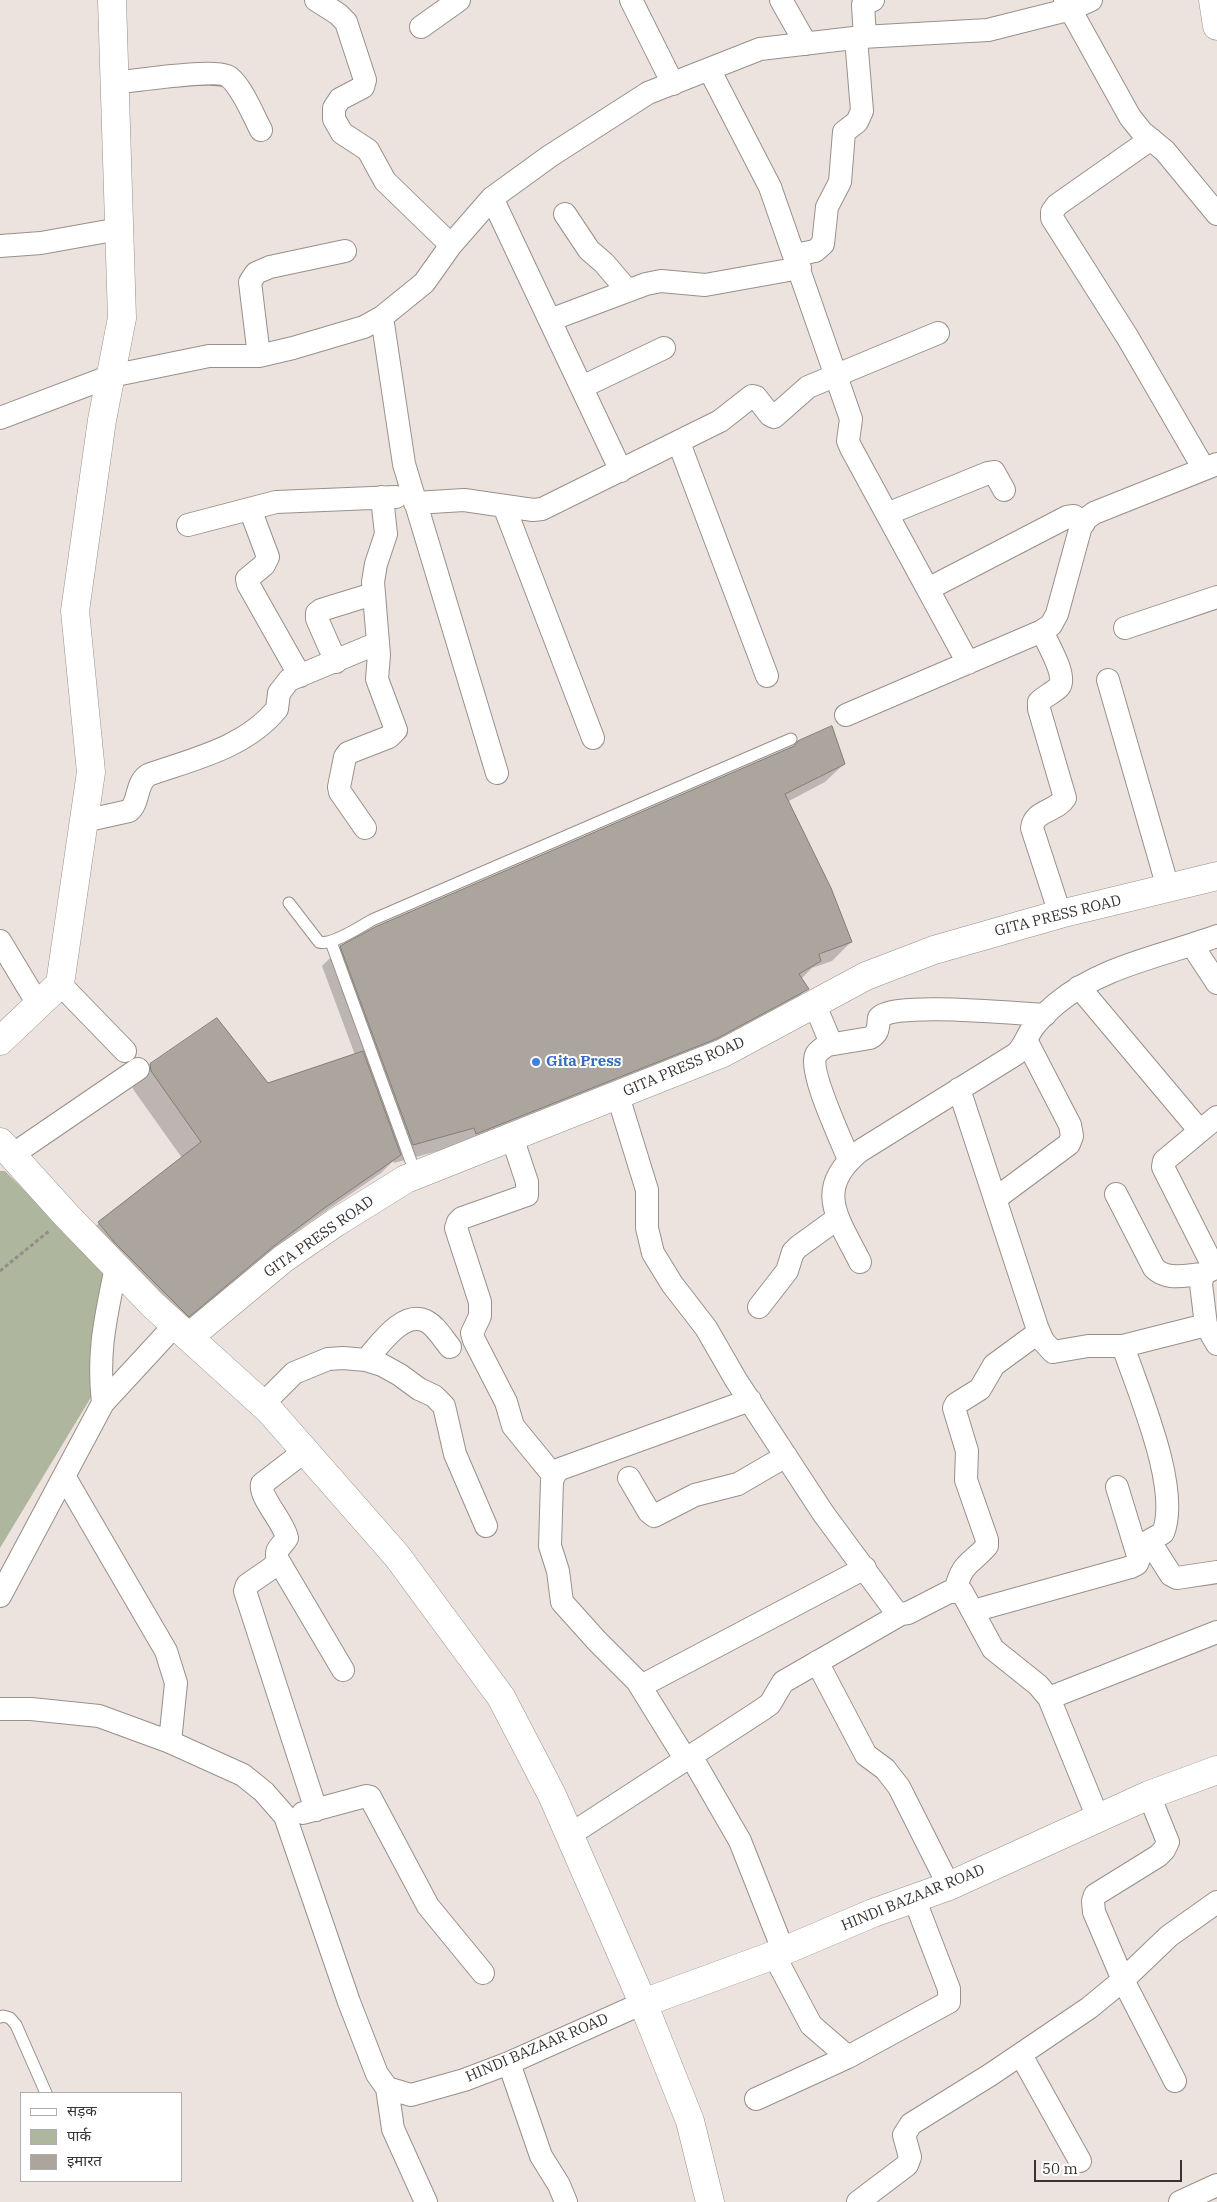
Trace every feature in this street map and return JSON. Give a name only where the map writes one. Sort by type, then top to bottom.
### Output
[{"type":"street","points":[[0,1041],[60,984],[91,772],[75,611],[102,420],[122,318],[112,0]]},
{"type":"street","points":[[316,0],[338,14],[346,22],[365,80],[363,87],[340,99],[334,108],[334,119],[342,133],[368,150],[384,181],[451,246]]},
{"type":"street","points":[[421,27],[459,0]]},
{"type":"street","points":[[630,0],[672,84]]},
{"type":"street","points":[[781,0],[806,44]]},
{"type":"street","points":[[550,320],[628,291],[661,281],[705,285],[798,262],[823,244],[827,207],[840,182],[844,132],[861,117],[862,6],[873,0]]},
{"type":"street","points":[[1213,0],[1217,26]]},
{"type":"street","points":[[0,418],[111,376],[209,356],[259,356],[293,348],[364,326],[382,317],[424,283],[451,246],[492,198],[550,156],[648,93],[760,50],[861,37],[988,30],[1076,3],[1123,106],[1142,132],[1165,151],[1217,214]]},
{"type":"street","points":[[709,69],[767,179],[798,262],[851,419],[848,440],[851,448],[968,663]]},
{"type":"street","points":[[114,83],[208,73],[228,76],[235,84],[261,130]]},
{"type":"street","points":[[846,716],[1042,632],[1052,625],[1057,614],[1084,523],[1094,513],[1210,466],[1052,218],[1052,212],[1057,205],[1151,139]]},
{"type":"street","points":[[492,198],[621,471]]},
{"type":"street","points":[[566,214],[589,250],[604,263],[628,291]]},
{"type":"street","points":[[0,246],[41,243],[120,229]]},
{"type":"street","points":[[259,356],[250,282],[256,273],[270,267],[345,251]]},
{"type":"street","points":[[382,317],[404,464],[497,773]]},
{"type":"street","points":[[188,525],[287,501],[382,497],[464,500],[533,510],[542,509],[720,421],[752,396],[756,397],[770,415],[774,417],[808,387],[835,374],[938,333]]},
{"type":"street","points":[[582,387],[664,348]]},
{"type":"street","points":[[678,443],[767,676]]},
{"type":"street","points":[[887,514],[988,473],[994,472],[1004,490]]},
{"type":"street","points":[[365,828],[344,799],[339,787],[344,761],[348,753],[389,738],[396,730],[377,678],[378,644],[373,594],[376,564],[386,534],[382,497]]},
{"type":"street","points":[[504,506],[593,738]]},
{"type":"street","points":[[250,509],[268,557],[264,565],[247,579],[248,584],[300,676]]},
{"type":"street","points":[[928,589],[1067,517],[1074,516],[1084,523]]},
{"type":"street","points":[[336,662],[317,619],[317,613],[321,610],[373,594]]},
{"type":"street","points":[[1125,628],[1217,597]]},
{"type":"street","points":[[1042,632],[1062,675],[1061,684],[1039,702],[1039,709],[1065,798],[1062,804],[1038,816],[1033,821],[1032,828],[1060,914]]},
{"type":"street","points":[[84,821],[124,813],[132,808],[139,785],[148,775],[234,744],[244,738],[277,709],[279,693],[289,680],[378,644]]},
{"type":"street","points":[[1108,680],[1168,888]]},
{"type":"street","name":"GITA PRESS ROAD","points":[[182,1331],[374,1198],[416,1176],[723,1053],[866,976],[934,950],[1060,914],[1217,876]]},
{"type":"street","points":[[860,1262],[835,1212],[832,1194],[837,1176],[849,1160],[1016,1054],[1023,1048],[1033,1028],[1050,1010],[1079,987],[1124,966],[1217,936]]},
{"type":"street","points":[[0,941],[38,1004]]},
{"type":"street","points":[[1192,945],[1217,983]]},
{"type":"street","points":[[60,984],[132,1060],[6,1148],[116,1267],[182,1331],[263,1404],[397,1556],[501,1697],[552,1795],[568,1836],[643,2003],[690,2121],[710,2202]]},
{"type":"street","points":[[1079,987],[1209,1124],[1164,1161],[1163,1167],[1211,1270]]},
{"type":"street","points":[[815,1005],[829,1037],[830,1042],[828,1045]]},
{"type":"street","points":[[849,1160],[818,1081],[815,1059],[820,1051],[828,1045],[875,1035],[878,1030],[879,1018],[885,1013],[917,1008],[1050,1010]]},
{"type":"street","points":[[995,1199],[1069,1144],[1072,1136],[1070,1125],[1026,1040]]},
{"type":"street","points":[[959,1090],[1039,1332],[1043,1341],[1053,1352],[1088,1346],[1123,1346],[1212,1334],[1201,1284],[1211,1270]]},
{"type":"street","points":[[618,1096],[647,1190],[647,1228],[653,1253],[672,1284],[706,1328],[736,1380],[823,1513],[896,1612],[901,1614]]},
{"type":"street","points":[[512,1137],[526,1182],[527,1196],[462,1218],[456,1228],[480,1302],[480,1316],[472,1333],[474,1340],[506,1402],[516,1432],[553,1475]]},
{"type":"street","points":[[1116,1194],[1154,1268],[1161,1275],[1168,1277],[1211,1270]]},
{"type":"street","points":[[759,1307],[787,1271],[793,1252],[838,1218]]},
{"type":"street","points":[[103,1403],[99,1373],[100,1348],[116,1267]]},
{"type":"street","points":[[366,1360],[399,1326],[416,1319],[426,1321],[450,1347]]},
{"type":"street","points":[[0,1596],[103,1403],[182,1331]]},
{"type":"street","points":[[955,1591],[960,1572],[987,1546],[987,1540],[966,1480],[967,1451],[954,1408],[956,1404],[980,1390],[994,1365],[1039,1332]]},
{"type":"street","points":[[974,1611],[1131,1567],[1137,1564],[1143,1545],[1163,1533],[1167,1514],[1163,1465],[1123,1346]]},
{"type":"street","points":[[263,1404],[294,1373],[328,1359],[366,1360],[400,1375],[419,1390],[440,1400],[444,1406],[456,1454],[486,1526]]},
{"type":"street","points":[[750,1400],[560,1468],[553,1475],[550,1546],[558,1571],[562,1602],[597,1642],[629,1671],[641,1686],[688,1758],[740,1842],[779,1952],[811,2025],[848,2057]]},
{"type":"street","points":[[305,1451],[264,1481],[261,1488],[285,1530],[287,1538],[278,1547],[276,1553],[278,1560],[343,1670]]},
{"type":"street","points":[[629,1478],[649,1512],[654,1516],[695,1495],[738,1484],[786,1456]]},
{"type":"street","points":[[64,1476],[166,1650],[176,1683],[170,1742]]},
{"type":"street","points":[[1117,1487],[1143,1545],[1171,1575],[1177,1578],[1217,1572]]},
{"type":"street","points":[[278,1560],[273,1567],[247,1585],[246,1598],[316,1810]]},
{"type":"street","points":[[641,1686],[865,1568]]},
{"type":"street","points":[[568,1836],[770,1704],[783,1682],[901,1614],[908,1613],[949,1592],[955,1591],[962,1592],[993,1649],[1038,1685],[1049,1698],[1098,1818]]},
{"type":"street","points":[[1049,1698],[1215,1639]]},
{"type":"street","points":[[817,1662],[866,1755],[885,1770],[899,1786],[949,1886]]},
{"type":"street","points":[[0,1709],[31,1709],[99,1716],[170,1742],[244,1775],[264,1792],[284,1816],[349,2002],[377,2074],[387,2088],[393,2129],[426,2202]]},
{"type":"street","name":"HINDI BAZAAR ROAD","points":[[387,2088],[411,2095],[464,2080],[509,2063],[643,2003],[949,1886],[1149,1795],[1217,1770]]},
{"type":"street","points":[[1149,1795],[1168,1842],[1164,1850],[1158,1856],[1096,1895],[1093,1901],[1094,1912],[1123,1980],[1175,2081]]},
{"type":"street","points":[[284,1816],[316,1810],[366,1796],[370,1797],[428,1906],[483,1973]]},
{"type":"street","points":[[756,2098],[848,2057],[949,2002],[949,1989],[914,1898]]},
{"type":"street","points":[[858,2202],[907,2165],[910,2157],[904,2134],[911,2124],[1021,2055],[1089,2008],[1123,1980],[1168,1936],[1217,1902]]},
{"type":"street","points":[[1021,2055],[1080,2161]]},
{"type":"street","points":[[509,2063],[540,2156],[559,2185],[566,2202]]},
{"type":"street","points":[[1180,2202],[1217,2185]]},
{"type":"lane","points":[[289,903],[319,942],[324,944],[331,942],[372,920],[791,739]]},
{"type":"lane","points":[[331,942],[416,1176]]},
{"type":"lane","points":[[0,2017],[10,2018],[16,2025],[46,2092]]},
{"type":"path","points":[[0,1271],[67,1216]]},
{"type":"green space","points":[[0,1171],[5,1171],[104,1270],[99,1384],[0,1548]]},
{"type":"building","points":[[832,726],[845,764],[785,794],[831,888],[852,942],[819,954],[821,961],[799,974],[809,989],[716,1039],[476,1134],[474,1128],[413,1145],[340,946],[375,927],[794,746],[798,741]]},
{"type":"building","points":[[217,1018],[268,1083],[363,1051],[401,1155],[323,1209],[274,1246],[189,1317],[114,1242],[98,1222],[201,1142],[151,1071],[150,1064]]},
{"type":"place","name":"Gita Press","points":[[536,1062]]}]
